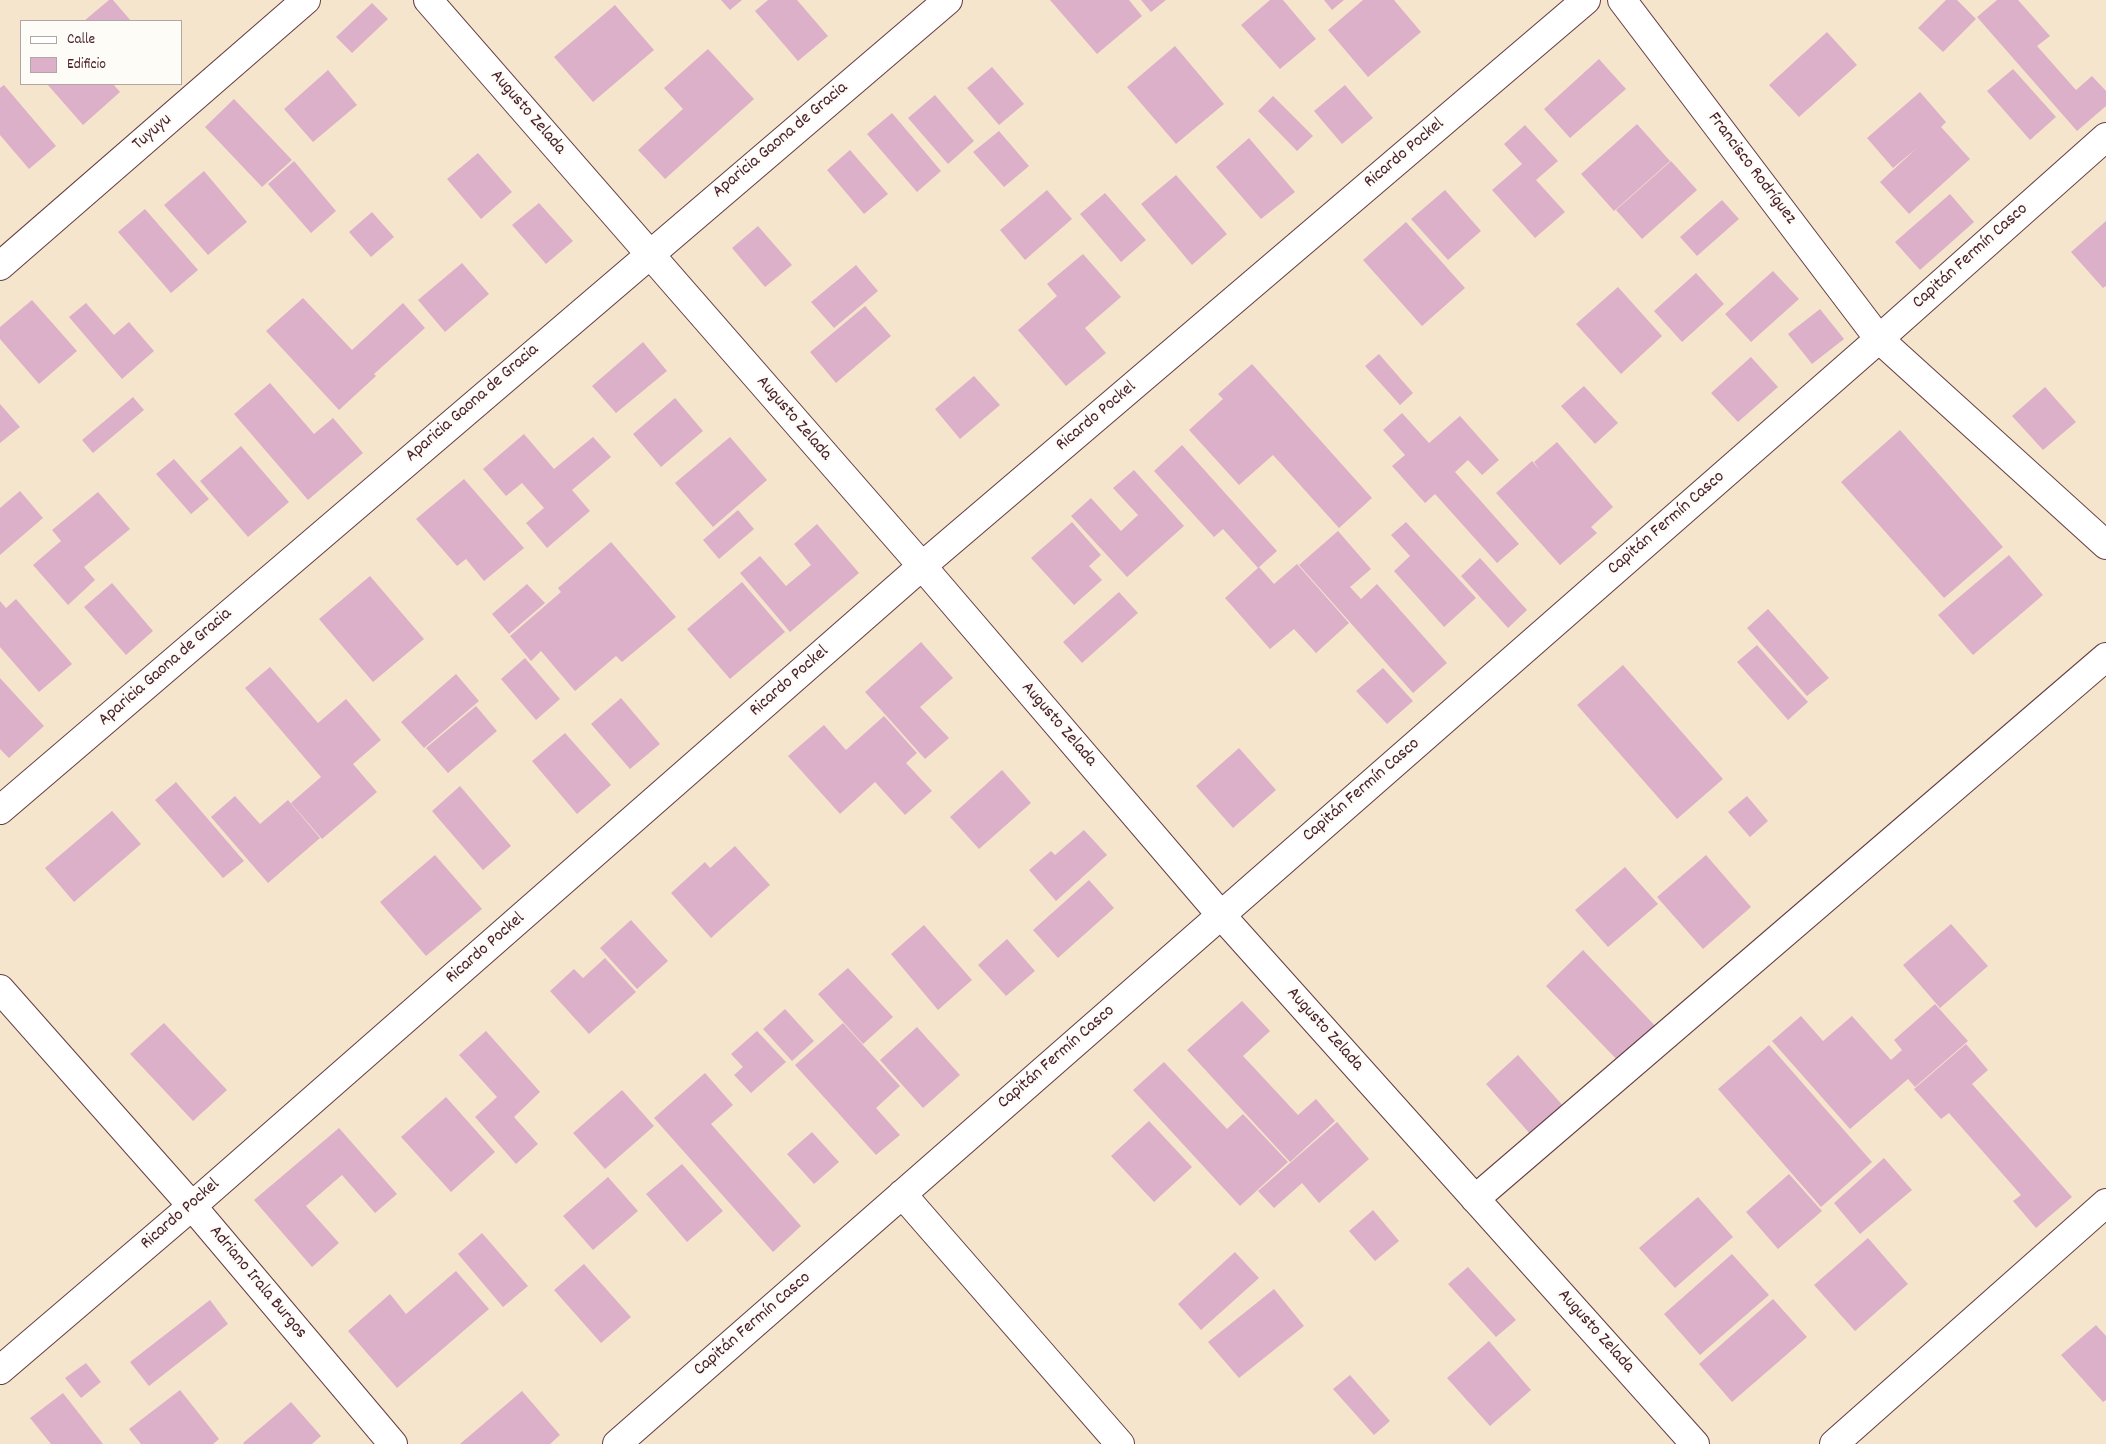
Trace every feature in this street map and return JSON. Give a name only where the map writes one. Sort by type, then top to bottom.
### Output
[{"type":"street","name":"Tuyuyu","points":[[0,266],[306,0]]},
{"type":"street","name":"Augusto Zelada","points":[[428,0],[922,566],[1220,914],[1695,1444]]},
{"type":"street","name":"Aparicia Gaona de Gracia","points":[[0,810],[948,0]]},
{"type":"street","name":"Ricardo Pockel","points":[[0,1370],[192,1206],[922,566],[1586,0]]},
{"type":"street","name":"Francisco Rodríguez","points":[[1622,0],[1879,339],[2106,545]]},
{"type":"street","name":"Capitán Fermín Casco","points":[[617,1444],[1220,914],[1879,339],[2106,137]]},
{"type":"street","points":[[1475,1199],[2106,657]]},
{"type":"street","name":"Adriano Irala Burgos","points":[[0,989],[192,1206],[393,1444]]},
{"type":"street","points":[[902,1194],[1120,1444]]},
{"type":"street","points":[[1834,1444],[2106,1203]]},
{"type":"building","points":[[109,0],[113,0],[130,20],[85,20]]},
{"type":"building","points":[[721,0],[742,0],[730,10]]},
{"type":"building","points":[[768,0],[797,0],[828,36],[798,61],[755,11]]},
{"type":"building","points":[[1050,0],[1129,0],[1142,16],[1097,54]]},
{"type":"building","points":[[1141,0],[1166,0],[1151,12]]},
{"type":"building","points":[[1270,0],[1283,0],[1316,39],[1280,69],[1241,25]]},
{"type":"building","points":[[1324,0],[1344,0],[1332,10]]},
{"type":"building","points":[[1363,0],[1394,0],[1421,32],[1368,77],[1328,30]]},
{"type":"building","points":[[1946,0],[1957,0],[1976,19],[1943,52],[1918,28]]},
{"type":"building","points":[[1997,0],[2018,0],[2050,36],[2037,46],[2076,90],[2092,76],[2106,91],[2106,106],[2077,131],[1977,17]]},
{"type":"building","points":[[372,3],[388,19],[352,53],[336,37]]},
{"type":"building","points":[[615,5],[654,50],[593,102],[554,57]]},
{"type":"building","points":[[1827,32],[1857,65],[1799,117],[1769,85]]},
{"type":"building","points":[[1175,46],[1224,104],[1176,144],[1127,87]]},
{"type":"building","points":[[708,49],[754,99],[665,179],[638,150],[683,109],[664,88]]},
{"type":"building","points":[[1599,59],[1626,89],[1570,138],[1544,109]]},
{"type":"building","points":[[992,67],[1024,104],[999,125],[967,88]]},
{"type":"building","points":[[2013,69],[2056,117],[2030,140],[1987,91]]},
{"type":"building","points":[[328,70],[357,105],[313,142],[284,109]]},
{"type":"building","points":[[4,85],[56,146],[29,169],[0,135],[0,88]]},
{"type":"building","points":[[48,85],[114,85],[120,92],[83,125]]},
{"type":"building","points":[[1345,85],[1373,118],[1342,144],[1314,111]]},
{"type":"building","points":[[1920,92],[1946,122],[1941,127],[1970,159],[1909,214],[1880,182],[1917,148],[1893,168],[1867,138]]},
{"type":"building","points":[[935,95],[974,141],[948,164],[908,118]]},
{"type":"building","points":[[1273,96],[1313,136],[1297,151],[1258,111]]},
{"type":"building","points":[[234,99],[292,160],[262,187],[205,127]]},
{"type":"building","points":[[892,113],[941,171],[917,192],[867,134]]},
{"type":"building","points":[[1637,124],[1670,161],[1614,211],[1581,174]]},
{"type":"building","points":[[1525,125],[1558,161],[1536,180],[1565,212],[1535,238],[1492,190],[1522,164],[1504,144]]},
{"type":"building","points":[[999,131],[1029,166],[1004,187],[973,152]]},
{"type":"building","points":[[1249,138],[1295,192],[1261,219],[1216,167]]},
{"type":"building","points":[[850,150],[888,194],[864,214],[827,170]]},
{"type":"building","points":[[478,153],[512,192],[481,219],[447,179]]},
{"type":"building","points":[[294,161],[336,211],[311,233],[268,184]]},
{"type":"building","points":[[1671,161],[1697,190],[1642,239],[1616,210]]},
{"type":"building","points":[[204,171],[247,222],[208,255],[164,205]]},
{"type":"building","points":[[1176,175],[1227,234],[1192,265],[1141,204]]},
{"type":"building","points":[[1047,190],[1072,219],[1025,260],[1000,230]]},
{"type":"building","points":[[1445,190],[1481,231],[1448,260],[1411,219]]},
{"type":"building","points":[[1105,193],[1146,240],[1121,262],[1080,214]]},
{"type":"building","points":[[1950,194],[1974,222],[1920,270],[1895,242]]},
{"type":"building","points":[[1722,200],[1739,219],[1697,256],[1680,237]]},
{"type":"building","points":[[539,203],[573,241],[546,264],[512,225]]},
{"type":"building","points":[[145,209],[198,270],[171,293],[118,232]]},
{"type":"building","points":[[372,212],[394,237],[371,257],[349,232]]},
{"type":"building","points":[[2106,221],[2106,286],[2103,288],[2071,252]]},
{"type":"building","points":[[1406,222],[1465,288],[1422,326],[1363,260]]},
{"type":"building","points":[[758,226],[792,265],[765,287],[732,248]]},
{"type":"building","points":[[1083,254],[1121,297],[1085,328],[1106,353],[1066,386],[1018,330],[1057,296],[1047,284]]},
{"type":"building","points":[[462,263],[489,294],[445,332],[418,300]]},
{"type":"building","points":[[856,265],[878,291],[834,328],[811,302]]},
{"type":"building","points":[[1773,271],[1799,299],[1751,342],[1725,314]]},
{"type":"building","points":[[1696,273],[1724,304],[1682,342],[1654,311]]},
{"type":"building","points":[[1618,287],[1662,336],[1621,374],[1576,324]]},
{"type":"building","points":[[303,298],[352,350],[403,303],[425,328],[374,374],[376,376],[339,410],[266,331]]},
{"type":"building","points":[[32,300],[77,351],[39,384],[0,339],[0,327]]},
{"type":"building","points":[[86,303],[114,335],[129,322],[154,351],[122,379],[69,317]]},
{"type":"building","points":[[865,306],[891,336],[836,383],[810,352]]},
{"type":"building","points":[[1820,309],[1844,339],[1812,364],[1788,334]]},
{"type":"building","points":[[643,342],[667,371],[616,413],[592,386]]},
{"type":"building","points":[[1379,354],[1413,393],[1400,405],[1365,366]]},
{"type":"building","points":[[1751,357],[1778,387],[1738,422],[1711,393]]},
{"type":"building","points":[[1252,364],[1372,498],[1339,528],[1273,455],[1239,485],[1189,430],[1223,399],[1218,394]]},
{"type":"building","points":[[974,376],[1000,405],[960,439],[935,409]]},
{"type":"building","points":[[270,383],[314,434],[333,418],[363,453],[308,500],[234,414]]},
{"type":"building","points":[[1584,386],[1618,423],[1595,444],[1561,406]]},
{"type":"building","points":[[2045,387],[2076,422],[2043,450],[2012,416]]},
{"type":"building","points":[[133,397],[144,410],[93,453],[82,440]]},
{"type":"building","points":[[675,398],[703,431],[661,467],[633,434]]},
{"type":"building","points":[[0,404],[20,427],[0,443]]},
{"type":"building","points":[[1402,413],[1429,443],[1460,416],[1499,460],[1482,475],[1468,460],[1455,472],[1519,544],[1497,563],[1435,494],[1425,503],[1392,466],[1405,455],[1383,430]]},
{"type":"building","points":[[1900,430],[2003,547],[1944,598],[1841,482]]},
{"type":"building","points":[[524,434],[554,469],[593,437],[611,457],[572,490],[590,511],[547,548],[526,523],[544,508],[522,483],[506,496],[483,469]]},
{"type":"building","points":[[730,437],[767,480],[713,527],[675,483]]},
{"type":"building","points":[[1557,442],[1613,507],[1591,527],[1597,533],[1560,565],[1496,493],[1532,461],[1540,470],[1534,462]]},
{"type":"building","points":[[1182,445],[1277,551],[1258,568],[1223,529],[1214,537],[1154,471]]},
{"type":"building","points":[[241,446],[289,502],[248,537],[200,481]]},
{"type":"building","points":[[174,459],[209,499],[191,514],[156,474]]},
{"type":"building","points":[[1134,470],[1184,526],[1127,577],[1071,516],[1091,498],[1121,531],[1138,515],[1113,488]]},
{"type":"building","points":[[464,479],[524,548],[484,581],[466,559],[457,566],[416,519]]},
{"type":"building","points":[[20,491],[43,518],[0,555],[0,508]]},
{"type":"building","points":[[98,492],[130,529],[84,567],[95,580],[68,605],[33,565],[61,541],[52,530]]},
{"type":"building","points":[[738,510],[754,529],[719,559],[703,540]]},
{"type":"building","points":[[1072,522],[1101,555],[1089,566],[1102,580],[1074,605],[1031,558]]},
{"type":"building","points":[[1406,522],[1476,598],[1444,627],[1394,571],[1410,556],[1391,535]]},
{"type":"building","points":[[817,524],[859,573],[790,632],[740,573],[760,556],[786,586],[811,565],[794,544]]},
{"type":"building","points":[[1338,531],[1371,569],[1350,587],[1361,599],[1377,584],[1447,663],[1413,693],[1299,565]]},
{"type":"building","points":[[611,542],[676,617],[622,662],[616,656],[575,691],[541,651],[531,661],[510,636],[561,592],[558,588]]},
{"type":"building","points":[[2009,555],[2043,595],[1973,655],[1938,615]]},
{"type":"building","points":[[1480,558],[1527,610],[1508,628],[1461,576]]},
{"type":"building","points":[[1297,564],[1349,623],[1316,653],[1294,629],[1270,649],[1225,598],[1259,567],[1274,584]]},
{"type":"building","points":[[370,576],[424,639],[373,682],[319,619]]},
{"type":"building","points":[[742,582],[785,632],[730,679],[687,629]]},
{"type":"building","points":[[112,583],[153,631],[126,655],[84,607]]},
{"type":"building","points":[[527,584],[545,603],[509,634],[492,614]]},
{"type":"building","points":[[1119,592],[1138,613],[1082,663],[1063,642]]},
{"type":"building","points":[[16,599],[72,664],[39,692],[0,647],[0,601],[6,608]]},
{"type":"building","points":[[1768,609],[1829,678],[1807,696],[1747,628]]},
{"type":"building","points":[[921,642],[953,678],[920,707],[949,738],[925,759],[865,692]]},
{"type":"building","points":[[1757,645],[1808,702],[1788,720],[1737,662]]},
{"type":"building","points":[[525,658],[560,699],[536,720],[501,679]]},
{"type":"building","points":[[1623,665],[1723,779],[1677,819],[1577,705]]},
{"type":"building","points":[[270,667],[318,723],[346,699],[381,740],[353,764],[377,792],[322,839],[291,803],[321,777],[245,688]]},
{"type":"building","points":[[1383,668],[1413,701],[1387,724],[1356,691]]},
{"type":"building","points":[[456,674],[479,701],[424,748],[401,722]]},
{"type":"building","points":[[0,678],[44,726],[9,758],[0,749]]},
{"type":"building","points":[[621,698],[660,744],[630,769],[591,724]]},
{"type":"building","points":[[476,706],[497,731],[448,773],[426,748]]},
{"type":"building","points":[[884,716],[917,753],[906,763],[932,791],[905,815],[875,782],[840,814],[788,756],[824,725],[846,750]]},
{"type":"building","points":[[565,733],[611,785],[577,814],[532,761]]},
{"type":"building","points":[[1239,748],[1276,790],[1233,828],[1196,786]]},
{"type":"building","points":[[1002,770],[1031,803],[979,849],[950,817]]},
{"type":"building","points":[[176,782],[244,861],[223,878],[155,800]]},
{"type":"building","points":[[460,786],[511,846],[483,870],[432,811]]},
{"type":"building","points":[[235,796],[260,824],[288,800],[320,838],[268,883],[211,817]]},
{"type":"building","points":[[1747,796],[1768,821],[1750,837],[1728,812]]},
{"type":"building","points":[[112,811],[141,844],[74,902],[45,868]]},
{"type":"building","points":[[1084,830],[1107,855],[1056,901],[1029,870],[1051,851],[1055,855]]},
{"type":"building","points":[[735,846],[770,885],[711,938],[671,893],[705,862],[710,868]]},
{"type":"building","points":[[435,855],[482,909],[426,956],[380,902]]},
{"type":"building","points":[[1706,855],[1751,907],[1703,949],[1657,897]]},
{"type":"building","points":[[1625,867],[1658,904],[1608,947],[1575,910]]},
{"type":"building","points":[[1089,880],[1114,908],[1058,958],[1033,930]]},
{"type":"building","points":[[631,920],[668,961],[637,989],[600,948]]},
{"type":"building","points":[[1951,924],[1988,966],[1940,1008],[1903,965]]},
{"type":"building","points":[[924,925],[972,980],[938,1010],[891,954]]},
{"type":"building","points":[[1007,939],[1035,971],[1006,996],[978,965]]},
{"type":"building","points":[[1583,950],[1661,1032],[1624,1067],[1546,986]]},
{"type":"building","points":[[605,958],[636,992],[589,1034],[550,991],[574,969],[583,978]]},
{"type":"building","points":[[848,968],[893,1017],[863,1044],[818,994]]},
{"type":"building","points":[[1242,1001],[1270,1031],[1243,1056],[1298,1115],[1316,1099],[1335,1121],[1290,1162],[1187,1050]]},
{"type":"building","points":[[1935,1004],[1968,1041],[1915,1087],[1908,1079],[1850,1129],[1772,1041],[1801,1016],[1823,1041],[1852,1016],[1891,1060],[1902,1050],[1894,1040]]},
{"type":"building","points":[[785,1009],[814,1041],[792,1061],[763,1029]]},
{"type":"building","points":[[164,1023],[227,1090],[193,1121],[130,1054]]},
{"type":"building","points":[[843,1023],[900,1086],[876,1108],[900,1135],[876,1155],[795,1065]]},
{"type":"building","points":[[917,1027],[960,1075],[923,1108],[880,1060]]},
{"type":"building","points":[[486,1031],[540,1092],[514,1117],[538,1144],[516,1164],[475,1117],[497,1097],[459,1055]]},
{"type":"building","points":[[757,1031],[786,1062],[751,1093],[734,1075],[743,1067],[731,1054]]},
{"type":"building","points":[[1966,1044],[1988,1070],[1972,1084],[2072,1197],[2036,1228],[2013,1201],[2021,1195],[1949,1113],[1941,1119],[1914,1089]]},
{"type":"building","points":[[1769,1045],[1872,1162],[1821,1207],[1718,1089]]},
{"type":"building","points":[[1518,1055],[1564,1107],[1531,1135],[1486,1084]]},
{"type":"building","points":[[1164,1062],[1227,1129],[1243,1114],[1288,1162],[1240,1206],[1133,1090]]},
{"type":"building","points":[[705,1073],[733,1105],[711,1124],[801,1226],[773,1252],[654,1118]]},
{"type":"building","points":[[622,1090],[654,1126],[605,1169],[573,1133]]},
{"type":"building","points":[[446,1097],[495,1152],[451,1192],[401,1137]]},
{"type":"building","points":[[1149,1121],[1192,1167],[1154,1202],[1111,1156]]},
{"type":"building","points":[[1337,1122],[1369,1159],[1319,1203],[1302,1183],[1274,1208],[1258,1191]]},
{"type":"building","points":[[339,1128],[397,1194],[375,1213],[342,1175],[306,1206],[339,1243],[312,1267],[254,1200]]},
{"type":"building","points":[[812,1132],[839,1162],[814,1184],[787,1154]]},
{"type":"building","points":[[1884,1158],[1912,1190],[1860,1234],[1834,1203]]},
{"type":"building","points":[[682,1164],[723,1211],[687,1242],[646,1194]]},
{"type":"building","points":[[1789,1174],[1822,1211],[1778,1249],[1746,1212]]},
{"type":"building","points":[[608,1177],[638,1211],[593,1250],[563,1216]]},
{"type":"building","points":[[1698,1197],[1733,1237],[1675,1288],[1639,1248]]},
{"type":"building","points":[[1373,1210],[1399,1241],[1375,1261],[1349,1231]]},
{"type":"building","points":[[482,1233],[528,1286],[503,1307],[458,1254]]},
{"type":"building","points":[[1868,1238],[1908,1284],[1855,1331],[1814,1285]]},
{"type":"building","points":[[1235,1252],[1259,1278],[1201,1330],[1178,1304]]},
{"type":"building","points":[[1732,1254],[1769,1295],[1700,1355],[1664,1314]]},
{"type":"building","points":[[584,1264],[631,1317],[601,1343],[554,1290]]},
{"type":"building","points":[[1468,1267],[1516,1320],[1496,1337],[1448,1284]]},
{"type":"building","points":[[456,1271],[489,1309],[397,1388],[348,1331],[390,1294],[406,1314]]},
{"type":"building","points":[[1274,1289],[1304,1326],[1239,1378],[1208,1342]]},
{"type":"building","points":[[1773,1299],[1807,1337],[1732,1402],[1699,1364]]},
{"type":"building","points":[[210,1300],[228,1324],[149,1386],[130,1362]]},
{"type":"building","points":[[2096,1325],[2106,1336],[2106,1400],[2103,1402],[2061,1355]]},
{"type":"building","points":[[1489,1341],[1531,1390],[1490,1426],[1447,1378]]},
{"type":"building","points":[[86,1363],[101,1382],[81,1398],[65,1378]]},
{"type":"building","points":[[1350,1375],[1390,1421],[1374,1435],[1333,1389]]},
{"type":"building","points":[[180,1390],[219,1439],[213,1444],[141,1444],[129,1429]]},
{"type":"building","points":[[522,1391],[560,1435],[550,1444],[460,1444]]},
{"type":"building","points":[[63,1393],[103,1444],[51,1444],[30,1418]]},
{"type":"building","points":[[291,1402],[321,1436],[312,1444],[243,1443]]}]
